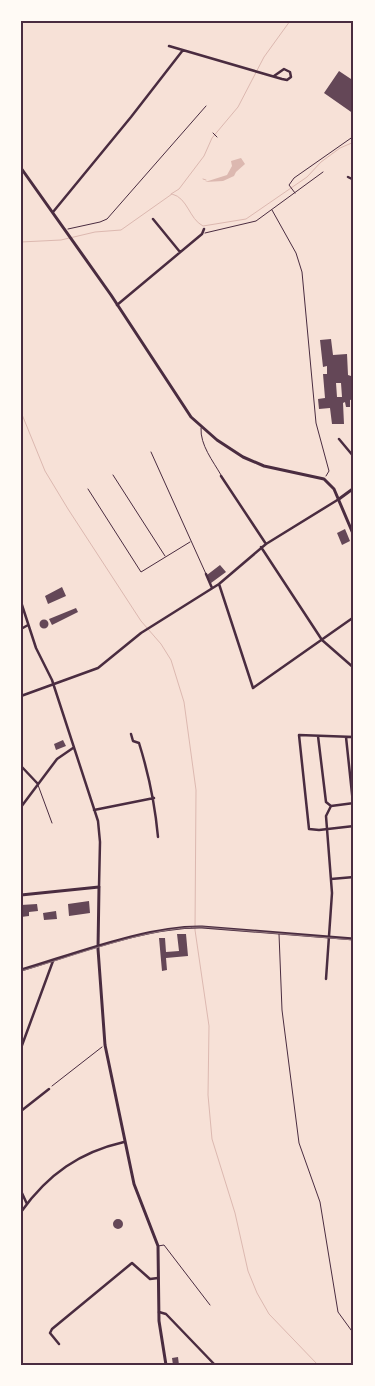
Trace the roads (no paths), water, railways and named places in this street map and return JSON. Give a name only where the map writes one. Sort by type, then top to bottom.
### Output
[{"type":"street","points":[[169,46],[254,72],[288,80],[291,77],[290,72],[284,69],[274,76]]},
{"type":"street","points":[[53,212],[132,118],[183,50]]},
{"type":"street","points":[[21,168],[117,305],[181,403],[202,428],[231,450],[255,463],[324,479],[332,485],[354,536]]},
{"type":"street","points":[[348,177],[354,180]]},
{"type":"street","points":[[153,219],[180,252]]},
{"type":"street","points":[[117,305],[202,234],[204,229]]},
{"type":"street","points":[[339,439],[354,457]]},
{"type":"street","points":[[221,476],[266,544]]},
{"type":"street","points":[[21,696],[98,668],[153,626],[219,584],[266,544],[354,488]]},
{"type":"street","points":[[262,547],[322,640],[354,668]]},
{"type":"street","points":[[206,574],[212,588]]},
{"type":"street","points":[[219,584],[254,688],[354,617]]},
{"type":"street","points":[[21,602],[36,648],[53,684],[94,810],[100,842],[98,947],[105,1045],[134,1184],[158,1246],[158,1312],[166,1365]]},
{"type":"street","points":[[21,629],[28,625]]},
{"type":"street","points":[[131,734],[133,741],[139,743],[154,798],[158,837]]},
{"type":"street","points":[[354,737],[299,734],[309,829],[354,826]]},
{"type":"street","points":[[318,736],[326,802],[330,806]]},
{"type":"street","points":[[330,806],[353,803],[346,736]]},
{"type":"street","points":[[21,807],[61,754],[73,748]]},
{"type":"street","points":[[21,766],[38,784]]},
{"type":"street","points":[[94,810],[154,798]]},
{"type":"street","points":[[326,979],[332,879],[326,816],[330,806]]},
{"type":"street","points":[[332,879],[354,877]]},
{"type":"street","points":[[21,895],[99,887]]},
{"type":"street","points":[[21,970],[157,930],[190,926],[354,939]]},
{"type":"street","points":[[21,1048],[53,961]]},
{"type":"street","points":[[21,1111],[49,1089]]},
{"type":"street","points":[[21,1212],[52,1175],[69,1163],[91,1152],[124,1142]]},
{"type":"street","points":[[21,1191],[27,1204]]},
{"type":"street","points":[[59,1344],[50,1333],[52,1329],[132,1263],[150,1279],[158,1278]]},
{"type":"street","points":[[158,1312],[166,1314],[215,1365]]},
{"type":"lane","points":[[202,428],[200,436],[221,476]]},
{"type":"lane","points":[[151,452],[206,574]]},
{"type":"lane","points":[[113,475],[165,556]]},
{"type":"lane","points":[[88,489],[141,572],[190,542]]},
{"type":"lane","points":[[38,784],[52,823]]},
{"type":"lane","points":[[279,934],[282,1010],[299,1143],[320,1202],[338,1312],[354,1334]]},
{"type":"lane","points":[[158,1246],[164,1245],[210,1305]]},
{"type":"waterway","points":[[171,194],[179,189],[204,156],[212,138],[238,107],[264,57],[290,21]]},
{"type":"waterway","points":[[21,242],[61,240],[95,232],[121,230],[172,194],[182,200],[194,219],[203,226],[246,219],[307,177],[321,162],[340,148],[354,142]]},
{"type":"waterway","points":[[21,412],[45,471],[141,621],[161,644],[171,660],[184,702],[196,790],[195,930],[209,1026],[208,1095],[212,1139],[235,1213],[248,1271],[257,1293],[269,1314],[318,1365]]},
{"type":"tram line","points":[[21,971],[111,943],[181,928],[202,927],[354,940]]}]
